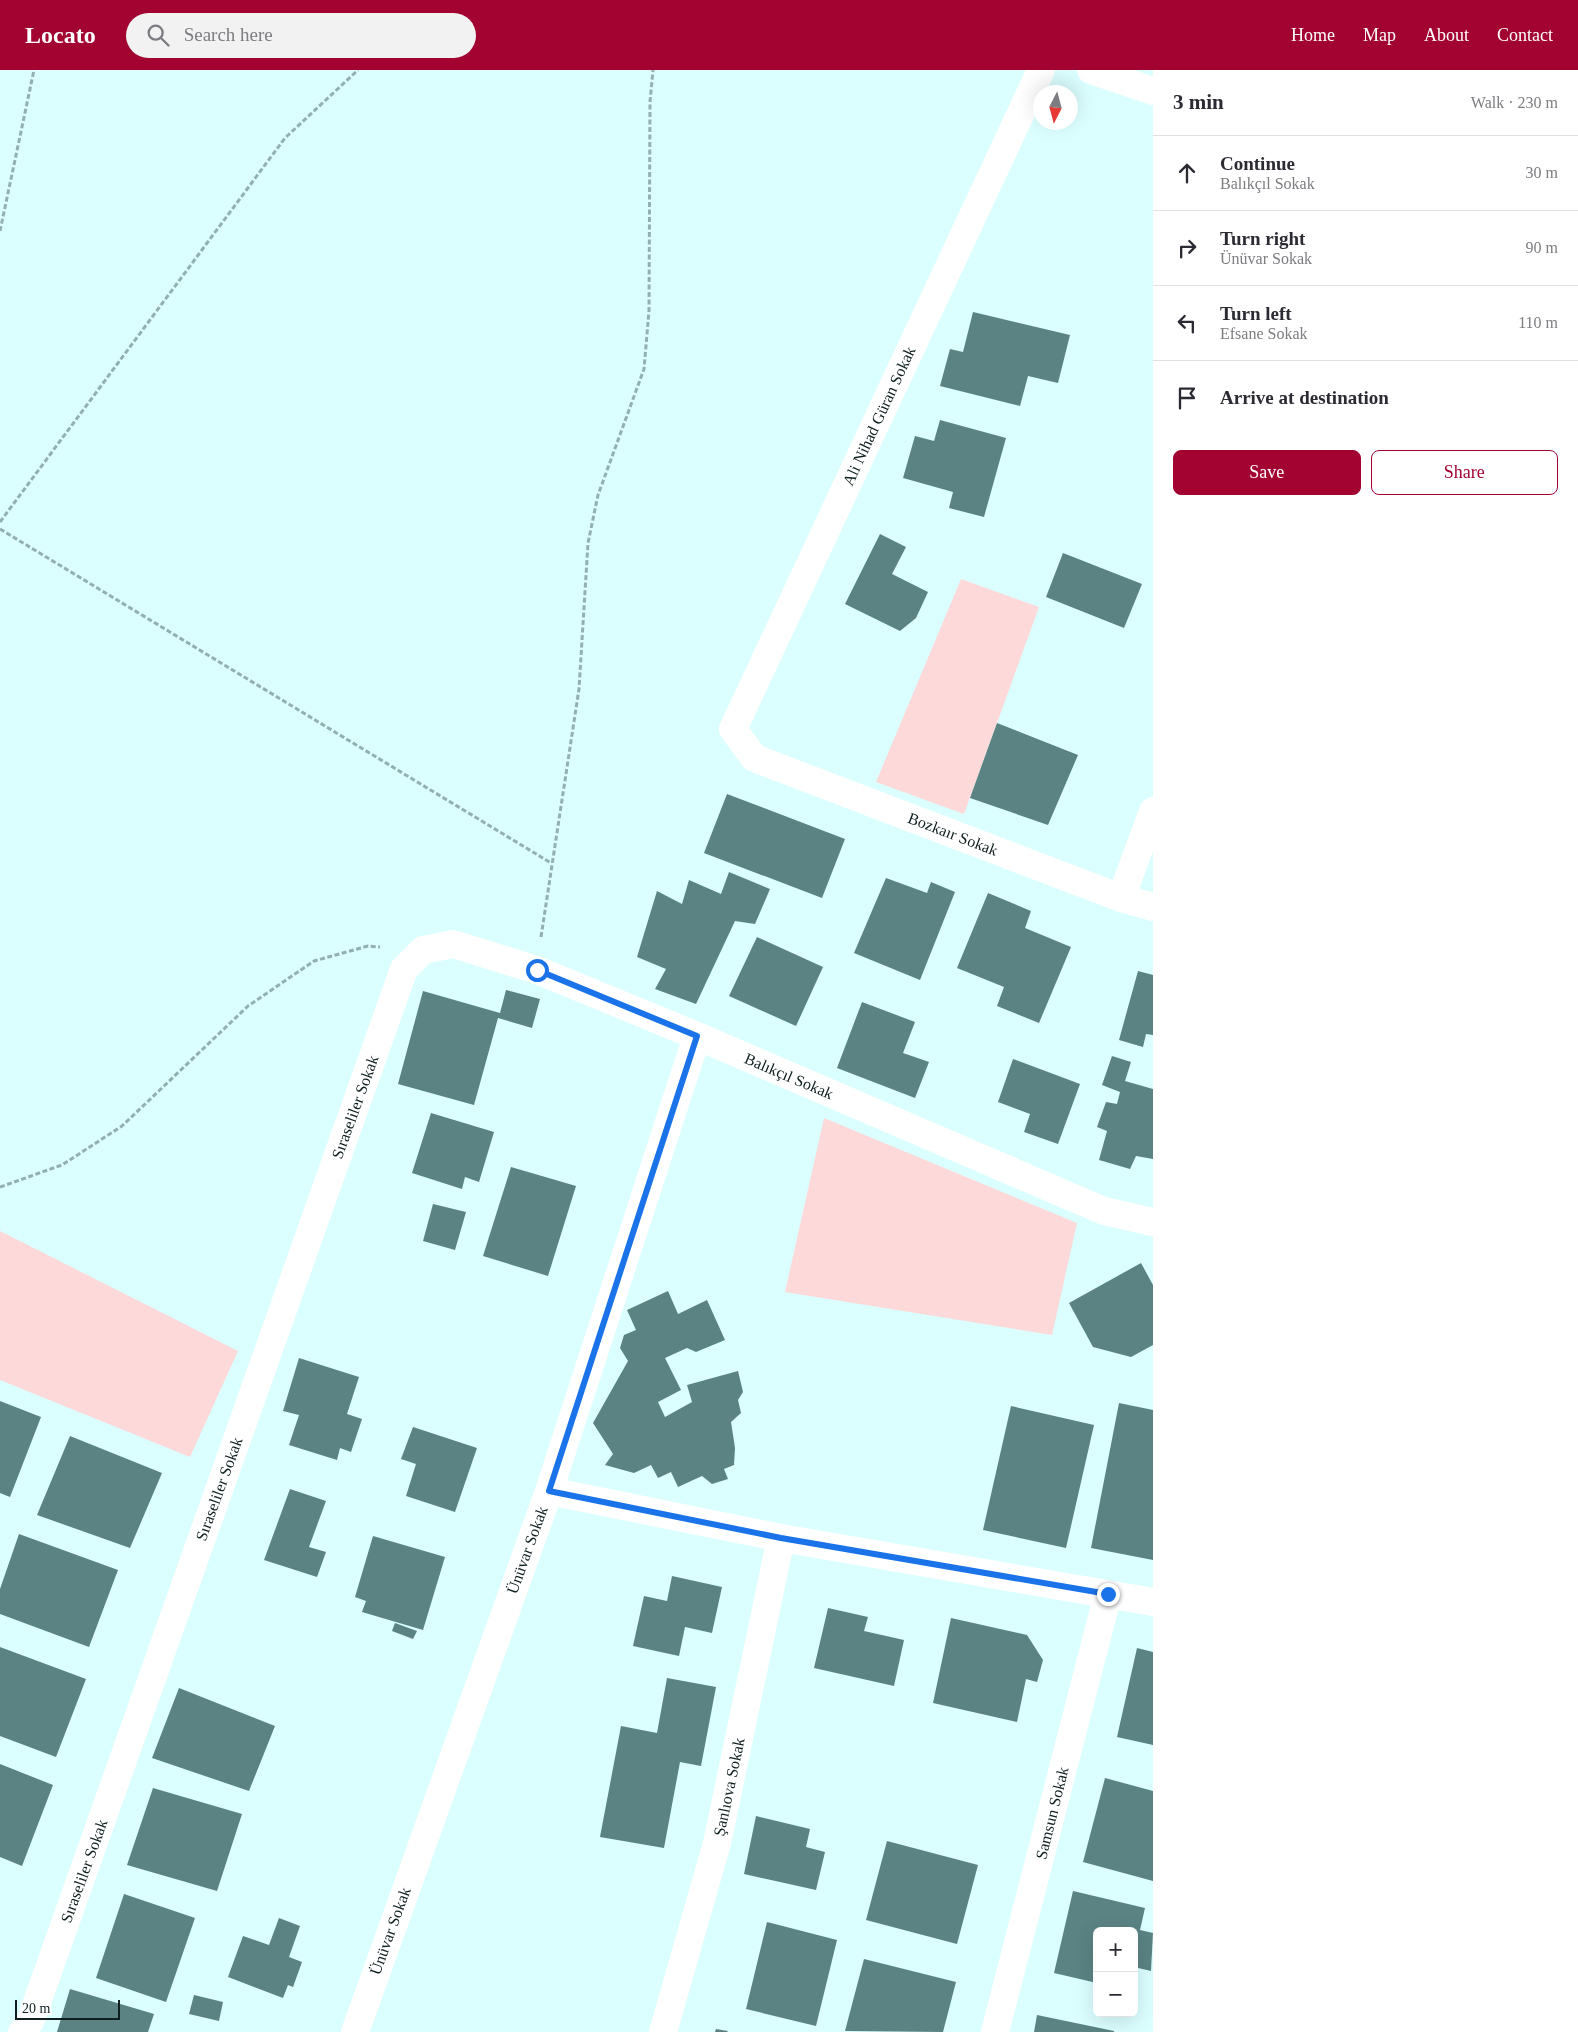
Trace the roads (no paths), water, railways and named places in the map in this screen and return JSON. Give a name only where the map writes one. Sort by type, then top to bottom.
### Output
[{"type":"street","name":"Ali Nihad Güran Sokak","points":[[754,758],[732,729],[1041,70]]},
{"type":"street","points":[[1091,70],[1153,91]]},
{"type":"street","name":"Bozkaır Sokak","points":[[754,758],[1121,898],[1153,907]]},
{"type":"street","points":[[1121,898],[1153,811]]},
{"type":"street","name":"Balıkçıl Sokak","points":[[423,950],[453,944],[537,970],[697,1036],[1104,1211],[1153,1222]]},
{"type":"street","name":"Sıraseliler Sokak","points":[[22,2032],[30,2022],[404,969],[423,950]]},
{"type":"street","name":"Ünüvar Sokak","points":[[355,2032],[549,1491],[697,1036]]},
{"type":"street","points":[[549,1491],[781,1538],[1153,1602]]},
{"type":"street","name":"Şanlıova Sokak","points":[[663,2032],[717,1843],[781,1538]]},
{"type":"street","name":"Samsun Sokak","points":[[995,2032],[1108,1594]]}]
